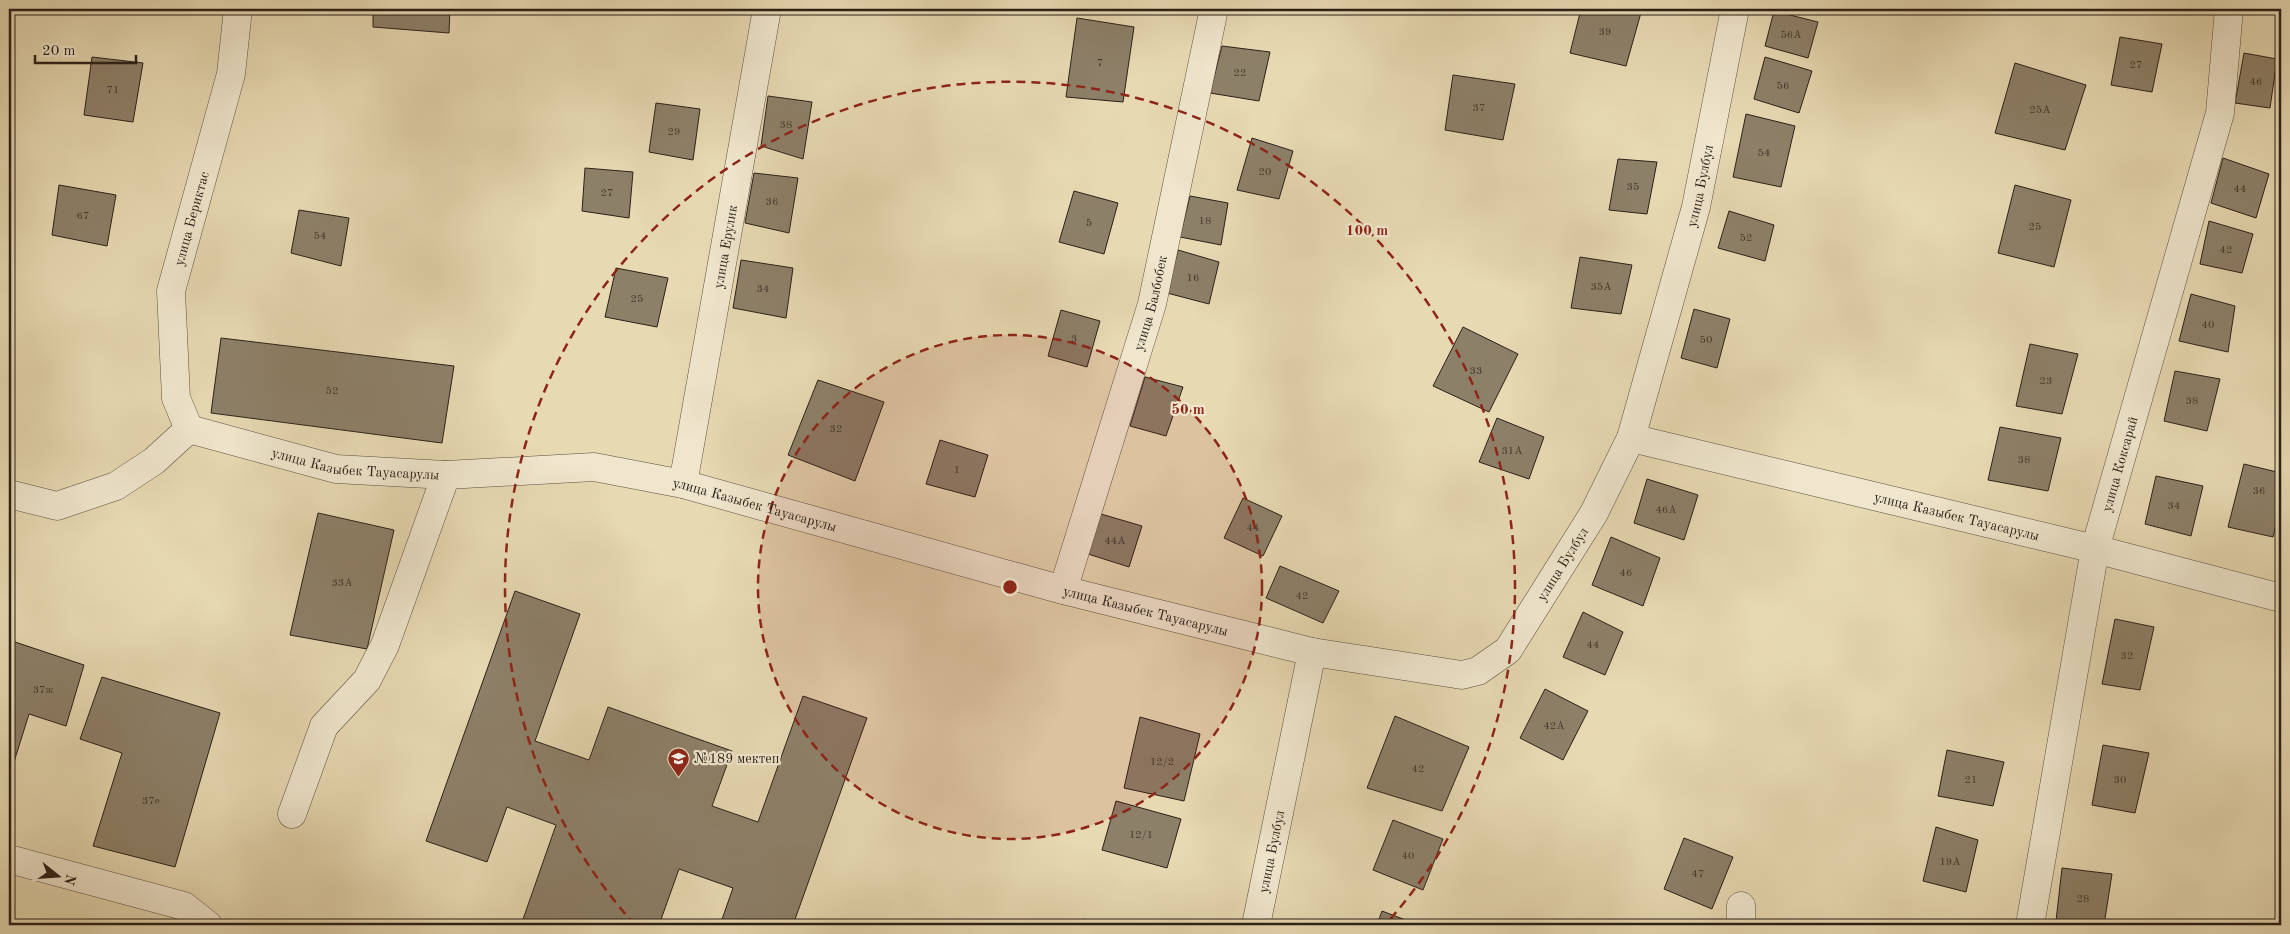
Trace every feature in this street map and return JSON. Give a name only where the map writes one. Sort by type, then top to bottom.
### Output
[{"type":"street","name":"улица Бериктас","points":[[189,429],[176,398],[171,291],[231,74],[238,9]]},
{"type":"street","name":"улица Ерулик","points":[[683,484],[767,9]]},
{"type":"street","name":"улица Балбобек","points":[[1063,590],[1152,304],[1214,9]]},
{"type":"street","name":"улица Булбул","points":[[1256,925],[1312,652],[1462,675],[1478,671],[1508,650],[1594,513],[1631,438],[1696,206],[1735,9]]},
{"type":"street","name":"улица Коксарай","points":[[2030,925],[2095,549],[2220,113],[2229,9]]},
{"type":"street","name":"улица Казыбек Тауасарулы","points":[[189,429],[336,469],[446,474],[594,467],[683,484],[1063,590],[1312,652]]},
{"type":"street","points":[[9,494],[57,506],[116,486],[154,461],[189,429]]},
{"type":"street","name":"улица Казыбек Тауасарулы","points":[[1631,438],[2095,549],[2281,598]]},
{"type":"street","points":[[292,814],[324,726],[367,680],[386,645],[446,474]]},
{"type":"street","points":[[9,859],[184,906],[208,925]]},
{"type":"building","points":[[373,9],[450,9],[449,33],[373,27]]},
{"type":"building","points":[[1581,9],[1642,9],[1626,66],[1570,53]]},
{"type":"building","points":[[1774,11],[1818,22],[1808,58],[1765,46]]},
{"type":"building","points":[[1077,18],[1134,27],[1123,102],[1066,97]]},
{"type":"building","points":[[2120,37],[2162,44],[2152,92],[2111,85]]},
{"type":"building","points":[[1222,46],[1270,52],[1259,101],[1210,93]]},
{"type":"building","points":[[2244,53],[2277,59],[2270,108],[2235,103]]},
{"type":"building","points":[[92,57],[143,63],[133,122],[84,115]]},
{"type":"building","points":[[1765,57],[1812,71],[1799,113],[1754,99]]},
{"type":"building","points":[[2015,63],[2086,85],[2065,150],[1995,133]]},
{"type":"building","points":[[1453,75],[1515,84],[1503,140],[1445,130]]},
{"type":"building","points":[[768,96],[812,102],[803,159],[761,146]]},
{"type":"building","points":[[656,103],[700,109],[693,160],[649,152]]},
{"type":"building","points":[[1746,114],[1795,126],[1781,187],[1733,177]]},
{"type":"building","points":[[1252,138],[1293,151],[1279,199],[1237,190]]},
{"type":"building","points":[[2223,158],[2269,174],[2256,218],[2211,203]]},
{"type":"building","points":[[1618,159],[1657,162],[1647,214],[1609,210]]},
{"type":"building","points":[[585,168],[633,172],[629,218],[582,211]]},
{"type":"building","points":[[754,173],[798,178],[789,233],[745,223]]},
{"type":"building","points":[[59,185],[116,195],[107,246],[52,235]]},
{"type":"building","points":[[2015,185],[2071,200],[2054,267],[1998,253]]},
{"type":"building","points":[[1074,191],[1118,203],[1104,254],[1059,242]]},
{"type":"building","points":[[1190,196],[1228,203],[1221,245],[1180,237]]},
{"type":"building","points":[[299,210],[349,218],[341,266],[291,253]]},
{"type":"building","points":[[1729,211],[1774,225],[1765,261],[1718,248]]},
{"type":"building","points":[[2209,221],[2253,234],[2242,273],[2200,264]]},
{"type":"building","points":[[1178,250],[1219,262],[1209,304],[1167,293]]},
{"type":"building","points":[[1580,257],[1632,265],[1621,314],[1571,308]]},
{"type":"building","points":[[741,260],[793,268],[786,318],[733,308]]},
{"type":"building","points":[[616,268],[668,278],[657,327],[605,317]]},
{"type":"building","points":[[2191,294],[2235,306],[2228,352],[2179,341]]},
{"type":"building","points":[[1694,309],[1730,319],[1717,368],[1681,358]]},
{"type":"building","points":[[1061,310],[1100,321],[1087,367],[1048,356]]},
{"type":"building","points":[[1463,327],[1518,354],[1489,412],[1433,386]]},
{"type":"building","points":[[221,338],[454,366],[442,443],[211,413]]},
{"type":"building","points":[[2030,344],[2078,354],[2062,414],[2016,406]]},
{"type":"building","points":[[2175,371],[2220,379],[2207,431],[2164,421]]},
{"type":"building","points":[[1145,377],[1183,387],[1166,436],[1130,426]]},
{"type":"building","points":[[818,380],[884,402],[855,481],[788,455]]},
{"type":"building","points":[[1497,418],[1544,437],[1529,479],[1479,462]]},
{"type":"building","points":[[2000,427],[2061,438],[2048,491],[1988,480]]},
{"type":"building","points":[[940,440],[988,455],[975,497],[926,484]]},
{"type":"building","points":[[2244,464],[2281,473],[2281,507],[2273,537],[2228,527]]},
{"type":"building","points":[[2156,476],[2203,486],[2191,536],[2145,524]]},
{"type":"building","points":[[1647,479],[1698,495],[1684,540],[1634,523]]},
{"type":"building","points":[[1243,498],[1282,516],[1263,556],[1224,538]]},
{"type":"building","points":[[318,513],[394,530],[367,649],[290,635]]},
{"type":"building","points":[[1101,514],[1142,526],[1129,567],[1088,554]]},
{"type":"building","points":[[1611,537],[1660,558],[1643,606],[1592,585]]},
{"type":"building","points":[[1280,566],[1339,591],[1323,623],[1266,598]]},
{"type":"building","points":[[515,591],[580,614],[535,741],[589,760],[608,707],[732,751],[712,806],[758,822],[803,696],[867,718],[793,925],[720,925],[733,888],[679,869],[659,925],[521,925],[556,825],[507,807],[487,862],[426,841]]},
{"type":"building","points":[[1583,612],[1623,632],[1605,675],[1563,657]]},
{"type":"building","points":[[2115,619],[2154,627],[2140,690],[2102,684]]},
{"type":"building","points":[[9,640],[84,665],[66,726],[29,714],[9,778]]},
{"type":"building","points":[[102,677],[220,713],[175,867],[93,846],[122,753],[80,739]]},
{"type":"building","points":[[1545,689],[1588,711],[1563,760],[1520,738]]},
{"type":"building","points":[[1395,716],[1469,747],[1442,811],[1367,788]]},
{"type":"building","points":[[1140,717],[1200,734],[1184,801],[1124,788]]},
{"type":"building","points":[[2103,745],[2149,753],[2135,813],[2092,805]]},
{"type":"building","points":[[1947,750],[2004,762],[1993,806],[1938,796]]},
{"type":"building","points":[[1116,801],[1181,819],[1167,868],[1102,850]]},
{"type":"building","points":[[1393,820],[1443,839],[1423,890],[1373,870]]},
{"type":"building","points":[[1936,827],[1978,840],[1966,892],[1923,881]]},
{"type":"building","points":[[1684,838],[1733,857],[1712,909],[1664,889]]},
{"type":"building","points":[[2062,868],[2112,874],[2104,925],[2056,921]]},
{"type":"building","points":[[1382,911],[1419,925],[1377,925]]},
{"type":"building","points":[[1083,919],[1108,925],[1082,925]]},
{"type":"place","name":"№189 мектеп","points":[[678,777]]}]
